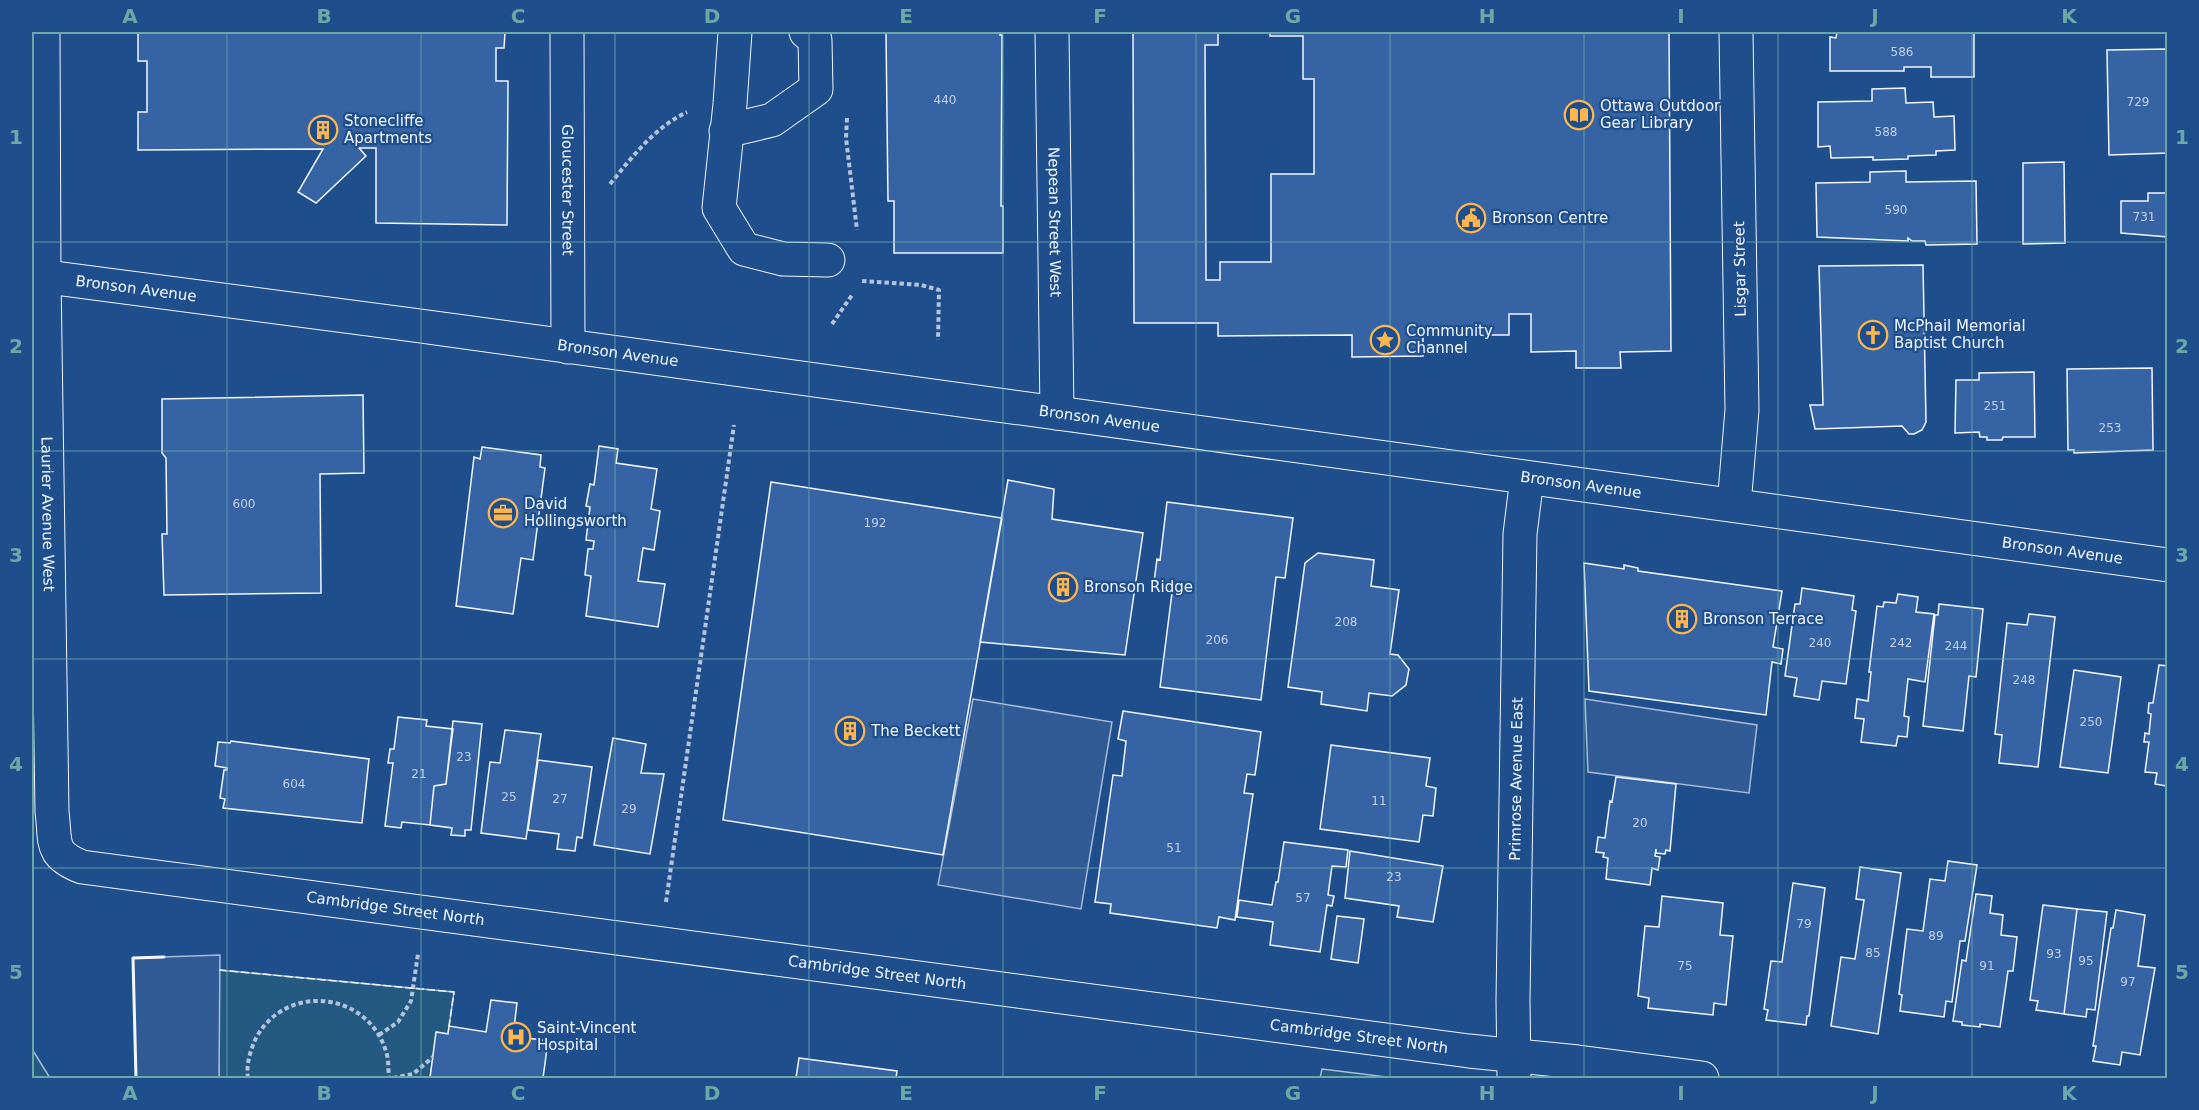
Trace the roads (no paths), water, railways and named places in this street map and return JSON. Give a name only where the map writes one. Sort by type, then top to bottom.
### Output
[{"type":"street","name":"Laurier Avenue West","points":[[43,32],[38,276],[52,812],[57,852]]},
{"type":"street","name":"Gloucester Street","points":[[567,32],[568,346]]},
{"type":"street","points":[[735,32],[719,208],[744,249],[783,259],[828,260]]},
{"type":"street","points":[[728,118],[772,120],[816,89],[815,40],[806,32]]},
{"type":"street","name":"Nepean Street West","points":[[1052,32],[1057,413]]},
{"type":"street","name":"Lisgar Street","points":[[1734,506],[1742,410],[1736,32]]},
{"type":"street","name":"Bronson Avenue","points":[[38,276],[568,346],[2168,565]]},
{"type":"street","name":"Primrose Avenue East","points":[[1514,1067],[1520,534],[1527,478]]},
{"type":"street","name":"Cambridge Street North","points":[[57,852],[66,861],[82,867],[658,944],[1514,1067],[1585,1063],[1702,1078]]},
{"type":"place","name":"Ottawa Outdoor Gear Library","points":[[1579,115]]},
{"type":"place","name":"Stonecliffe Apartments","points":[[323,130]]},
{"type":"place","name":"Bronson Centre","points":[[1471,218]]},
{"type":"place","name":"McPhail Memorial Baptist Church","points":[[1873,335]]},
{"type":"place","name":"Community Channel","points":[[1385,340]]},
{"type":"place","name":"David Hollingsworth","points":[[503,513]]},
{"type":"place","name":"Bronson Ridge","points":[[1063,587]]},
{"type":"place","name":"Bronson Terrace","points":[[1682,619]]},
{"type":"place","name":"The Beckett","points":[[850,731]]},
{"type":"place","name":"Saint-Vincent Hospital","points":[[516,1037]]}]
